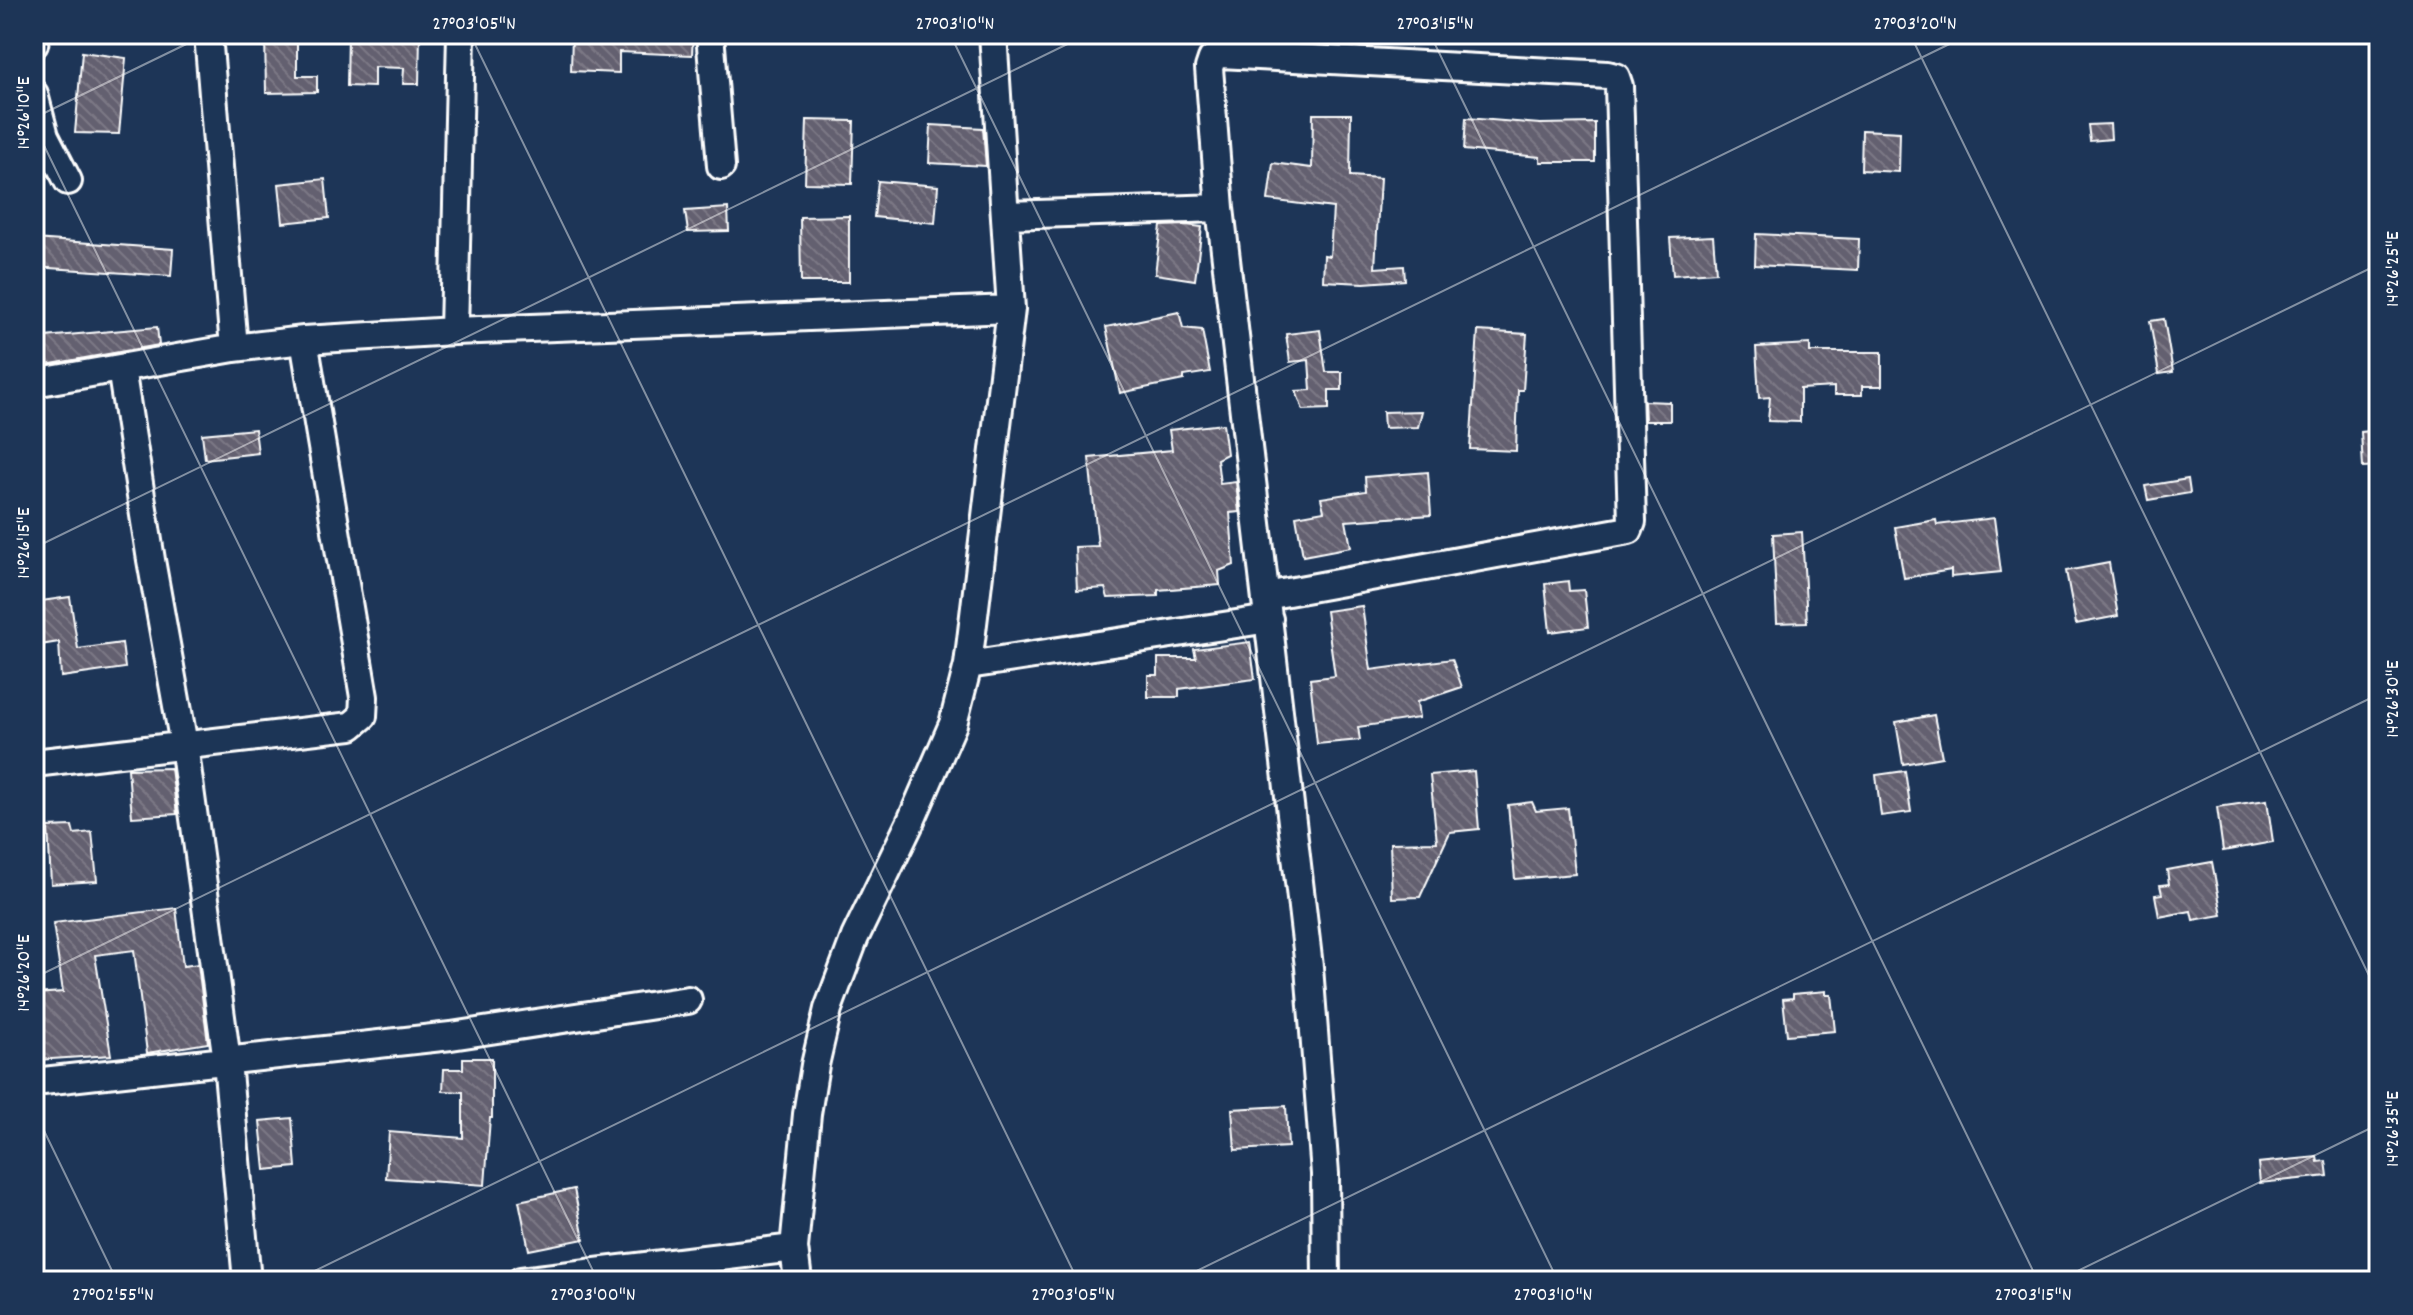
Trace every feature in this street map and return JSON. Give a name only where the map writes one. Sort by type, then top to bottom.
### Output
[{"type":"street","points":[[34,44],[36,34]]},
{"type":"street","points":[[208,34],[234,348]]},
{"type":"street","points":[[454,331],[461,34]]},
{"type":"street","points":[[710,34],[721,166]]},
{"type":"street","points":[[798,1281],[794,1248],[807,1114],[828,1009],[855,937],[953,724],[968,665],[1011,309],[993,34]]},
{"type":"street","points":[[968,665],[1268,607],[1629,530],[1632,522],[1619,86],[1616,77],[1220,54],[1212,59],[1209,68],[1220,208],[1268,607],[1309,967],[1325,1174],[1326,1281]]},
{"type":"street","points":[[34,94],[45,136],[68,181]]},
{"type":"street","points":[[1006,215],[1220,208]]},
{"type":"street","points":[[34,383],[234,348],[304,340],[454,331],[1011,309]]},
{"type":"street","points":[[34,763],[351,726],[363,716],[364,697],[304,340]]},
{"type":"street","points":[[121,368],[184,745],[227,1061],[247,1281]]},
{"type":"street","points":[[34,1082],[451,1036],[688,1000]]},
{"type":"street","points":[[521,1281],[794,1248]]},
{"type":"building","points":[[265,34],[297,34],[297,76],[317,76],[317,92],[266,93]]},
{"type":"building","points":[[348,34],[420,34],[419,84],[403,84],[404,68],[374,67],[374,87],[347,86]]},
{"type":"building","points":[[572,34],[693,34],[692,55],[619,52],[619,73],[571,71]]},
{"type":"building","points":[[82,52],[126,58],[119,134],[75,133]]},
{"type":"building","points":[[1313,114],[1351,114],[1350,176],[1380,178],[1375,268],[1404,266],[1405,280],[1364,283],[1323,281],[1324,255],[1330,256],[1333,208],[1268,200],[1273,163],[1312,168]]},
{"type":"building","points":[[1466,118],[1540,124],[1595,123],[1595,162],[1540,162],[1540,157],[1464,150]]},
{"type":"building","points":[[807,120],[854,121],[852,184],[805,183]]},
{"type":"building","points":[[2110,124],[2111,139],[2090,141],[2088,125]]},
{"type":"building","points":[[931,125],[983,128],[986,166],[929,163]]},
{"type":"building","points":[[1862,130],[1900,132],[1899,172],[1861,170]]},
{"type":"building","points":[[325,179],[329,218],[283,223],[279,184]]},
{"type":"building","points":[[878,181],[938,186],[935,223],[874,217]]},
{"type":"building","points":[[728,208],[729,231],[688,232],[685,211]]},
{"type":"building","points":[[849,216],[849,282],[801,282],[800,217]]},
{"type":"building","points":[[1161,226],[1202,227],[1195,280],[1155,274]]},
{"type":"building","points":[[1756,234],[1859,239],[1858,270],[1755,265]]},
{"type":"building","points":[[1713,236],[1716,272],[1673,275],[1670,238]]},
{"type":"building","points":[[34,239],[173,249],[171,276],[34,267]]},
{"type":"building","points":[[1179,312],[1183,328],[1202,330],[1210,372],[1120,393],[1106,327]]},
{"type":"building","points":[[2164,319],[2173,372],[2159,374],[2150,321]]},
{"type":"building","points":[[157,327],[159,345],[34,367],[34,338]]},
{"type":"building","points":[[1320,330],[1326,372],[1342,372],[1342,390],[1329,390],[1329,409],[1303,410],[1296,391],[1311,390],[1309,360],[1290,362],[1286,334]]},
{"type":"building","points":[[1478,331],[1527,334],[1523,390],[1518,390],[1516,451],[1470,449]]},
{"type":"building","points":[[1810,344],[1810,352],[1882,352],[1882,386],[1862,386],[1862,395],[1834,395],[1834,387],[1800,389],[1800,422],[1768,421],[1770,397],[1759,398],[1756,347]]},
{"type":"building","points":[[1644,401],[1670,402],[1670,421],[1645,421]]},
{"type":"building","points":[[1422,411],[1418,427],[1384,428],[1383,412]]},
{"type":"building","points":[[1223,424],[1227,454],[1217,459],[1220,484],[1236,482],[1239,512],[1230,513],[1234,565],[1219,571],[1220,585],[1158,590],[1158,596],[1108,598],[1105,588],[1077,590],[1075,547],[1098,546],[1089,458],[1172,450],[1169,430]]},
{"type":"building","points":[[255,429],[258,453],[205,459],[202,434]]},
{"type":"building","points":[[2379,430],[2379,467],[2363,468],[2361,432]]},
{"type":"building","points":[[1428,472],[1431,515],[1346,521],[1351,547],[1303,556],[1296,516],[1324,511],[1321,498],[1366,491],[1365,477]]},
{"type":"building","points":[[2188,479],[2190,493],[2148,500],[2145,486]]},
{"type":"building","points":[[1994,518],[2001,572],[1951,577],[1951,570],[1904,578],[1895,527],[1936,520],[1937,525]]},
{"type":"building","points":[[1802,532],[1807,622],[1777,623],[1773,534]]},
{"type":"building","points":[[2109,563],[2118,616],[2076,624],[2066,571]]},
{"type":"building","points":[[1568,581],[1569,591],[1584,590],[1588,627],[1550,632],[1545,584]]},
{"type":"building","points":[[70,597],[78,649],[122,643],[125,668],[61,677],[59,642],[34,646],[34,602]]},
{"type":"building","points":[[1362,606],[1371,670],[1452,659],[1462,687],[1417,702],[1419,718],[1358,727],[1360,740],[1317,744],[1310,679],[1335,676],[1326,611]]},
{"type":"building","points":[[1250,642],[1255,679],[1179,689],[1179,697],[1148,697],[1148,675],[1158,675],[1158,658],[1196,658],[1194,649]]},
{"type":"building","points":[[1934,715],[1942,757],[1903,764],[1896,722]]},
{"type":"building","points":[[171,768],[177,814],[132,817],[128,769]]},
{"type":"building","points":[[1474,771],[1479,829],[1450,832],[1420,897],[1392,898],[1390,843],[1437,842],[1430,775]]},
{"type":"building","points":[[1905,771],[1911,812],[1881,816],[1876,775]]},
{"type":"building","points":[[2267,800],[2273,842],[2223,851],[2217,807]]},
{"type":"building","points":[[1532,802],[1536,811],[1568,808],[1575,874],[1515,879],[1508,805]]},
{"type":"building","points":[[72,826],[74,834],[92,832],[97,881],[51,884],[48,827]]},
{"type":"building","points":[[2212,862],[2222,915],[2193,920],[2191,911],[2159,917],[2155,895],[2162,894],[2160,885],[2169,884],[2167,870]]},
{"type":"building","points":[[176,908],[183,966],[198,964],[208,1043],[147,1053],[134,950],[95,955],[111,1055],[37,1060],[34,994],[63,992],[53,923]]},
{"type":"building","points":[[1826,991],[1826,995],[1831,995],[1835,1031],[1787,1035],[1783,999],[1793,998],[1793,994]]},
{"type":"building","points":[[463,1058],[492,1058],[492,1118],[485,1185],[386,1178],[389,1132],[463,1138],[463,1092],[443,1091],[444,1069],[463,1069]]},
{"type":"building","points":[[1286,1106],[1288,1147],[1235,1150],[1232,1109]]},
{"type":"building","points":[[292,1118],[296,1167],[265,1170],[260,1121]]},
{"type":"building","points":[[2317,1157],[2318,1162],[2326,1161],[2328,1176],[2260,1183],[2258,1163]]},
{"type":"building","points":[[574,1189],[584,1239],[529,1250],[519,1201]]}]
